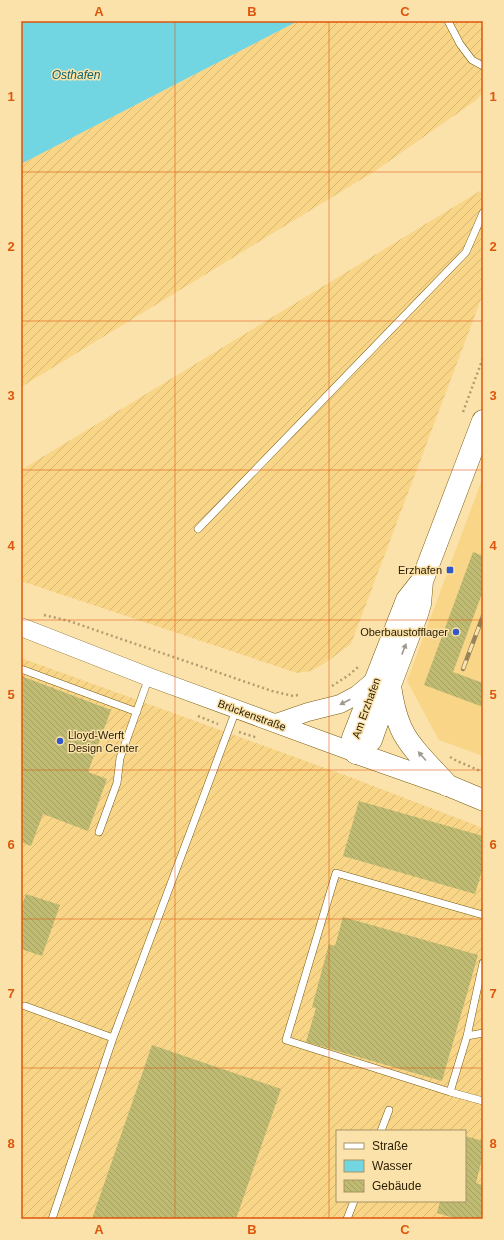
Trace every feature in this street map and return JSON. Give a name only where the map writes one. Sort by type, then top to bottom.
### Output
[{"type":"main road","name":"Am Erzhafen","points":[[356,753],[353,738],[383,682],[408,600],[422,581],[483,421]]},
{"type":"main road","points":[[383,682],[392,701],[401,728],[413,746],[447,785]]},
{"type":"main road","name":"Brückenstraße","points":[[356,753],[447,785],[483,800]]},
{"type":"street","name":"Brückenstraße","points":[[21,627],[236,710],[276,723],[356,753]]},
{"type":"street","points":[[276,723],[308,712],[340,704],[383,682]]},
{"type":"lane","points":[[448,21],[460,44],[472,60],[483,66]]},
{"type":"lane","points":[[198,529],[466,252],[483,213]]},
{"type":"lane","points":[[21,670],[137,712]]},
{"type":"lane","points":[[99,832],[117,784],[120,758],[149,677]]},
{"type":"lane","points":[[52,1219],[113,1038],[236,710]]},
{"type":"lane","points":[[483,915],[336,874],[286,1040],[483,1101]]},
{"type":"lane","points":[[450,1092],[467,1036],[483,963]]},
{"type":"lane","points":[[25,1006],[113,1038]]},
{"type":"lane","points":[[467,1036],[483,1033]]},
{"type":"lane","points":[[381,1130],[389,1110]]},
{"type":"lane","points":[[347,1219],[354,1202]]},
{"type":"path","points":[[42,614],[69,621],[272,691],[293,696],[304,695]]},
{"type":"path","points":[[331,687],[360,666]]},
{"type":"path","points":[[446,754],[457,761],[483,772]]},
{"type":"shaded area","points":[[298,21],[483,21],[483,93],[475,101],[375,171],[21,387],[21,164]]},
{"type":"shaded area","points":[[480,191],[483,192],[483,294],[351,644],[325,663],[311,671],[297,673],[21,581],[21,470]]},
{"type":"shaded area","points":[[483,477],[483,756],[439,740],[407,681]]},
{"type":"shaded area","points":[[21,658],[347,776],[483,828],[483,1219],[21,1219]]},
{"type":"water","name":"Osthafen","points":[[21,21],[298,21],[21,164]]},
{"type":"building","name":"Oberbaustofflager","points":[[473,552],[483,556],[483,591],[453,672],[483,683],[483,707],[424,685]]},
{"type":"building","name":"Lloyd-Werft Design Center","points":[[21,676],[111,710],[88,772],[107,779],[88,831],[43,814],[31,846],[21,842]]},
{"type":"building","points":[[359,801],[483,836],[483,867],[475,894],[343,856]]},
{"type":"building","points":[[26,894],[60,905],[42,956],[21,949],[21,907]]},
{"type":"building","points":[[343,917],[478,955],[442,1081],[306,1042],[316,1008],[312,1007],[329,944],[335,946]]},
{"type":"building","points":[[152,1045],[281,1089],[236,1219],[92,1219]]},
{"type":"building","points":[[466,1136],[483,1141],[483,1155],[476,1183],[483,1185],[483,1219],[458,1219],[437,1213],[440,1202],[466,1202]]},
{"type":"railway","points":[[463,669],[483,616]]},
{"type":"place","name":"Erzhafen","points":[[450,570]]},
{"type":"place","name":"Oberbaustofflager","points":[[456,632]]},
{"type":"place","name":"Lloyd-Werft Design Center","points":[[60,741]]}]
